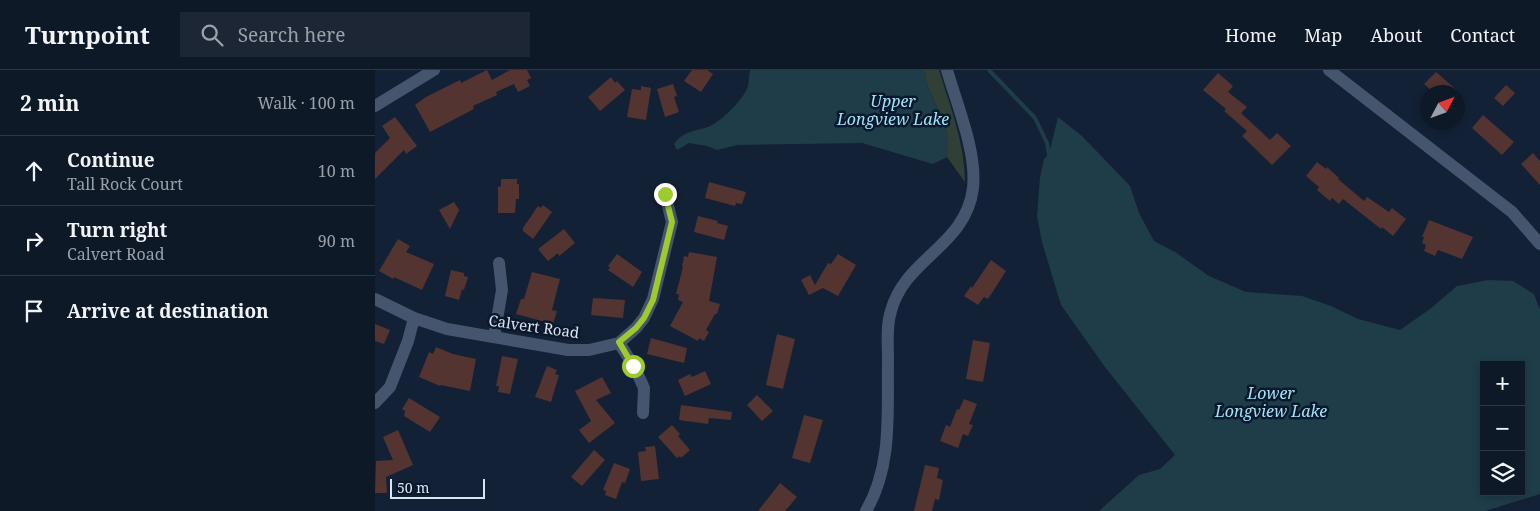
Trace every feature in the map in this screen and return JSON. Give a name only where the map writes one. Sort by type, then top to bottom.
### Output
[{"type":"street","points":[[375,106],[434,70]]},
{"type":"street","points":[[866,511],[877,487],[886,454],[888,330],[891,310],[907,279],[957,229],[967,210],[973,188],[973,167],[970,149],[947,70]]},
{"type":"street","points":[[1329,70],[1512,212],[1540,244]]},
{"type":"street","name":"Calvert Road","points":[[375,299],[414,318],[447,329],[568,350],[589,350],[619,342],[636,328],[644,318],[653,300],[672,222],[665,194]]},
{"type":"street","points":[[494,337],[502,290],[499,263]]},
{"type":"street","points":[[375,403],[390,387],[408,341],[414,318]]},
{"type":"street","points":[[619,342],[644,388],[643,413]]},
{"type":"green space","points":[[924,70],[939,70],[960,139],[965,182],[947,157],[947,132],[929,89]]},
{"type":"water","name":"Upper Longview Lake","points":[[750,70],[924,70],[929,89],[947,132],[947,157],[933,164],[862,143],[737,145],[717,150],[689,143],[677,150],[674,144],[677,140],[689,132],[713,124],[737,103],[748,86]]},
{"type":"water","name":"Lower Longview Lake","points":[[1058,117],[1082,136],[1130,186],[1139,213],[1154,241],[1175,252],[1209,276],[1246,292],[1302,296],[1331,306],[1358,319],[1400,330],[1430,309],[1457,286],[1488,280],[1513,281],[1534,294],[1540,310],[1540,494],[1485,511],[1099,511],[1139,475],[1160,469],[1175,455],[1105,367],[1061,305],[1042,242],[1037,216],[1040,177],[1044,159],[1049,154]]},
{"type":"building","points":[[487,70],[492,80],[510,70],[527,70],[531,78],[527,80],[530,86],[518,92],[514,84],[496,92],[497,95],[473,106],[474,109],[430,132],[415,105],[426,97],[460,80],[461,83]]},
{"type":"building","points":[[692,70],[707,70],[713,74],[701,92],[684,81]]},
{"type":"building","points":[[1436,72],[1451,85],[1425,85],[1424,84]]},
{"type":"building","points":[[1218,73],[1233,86],[1228,92],[1247,107],[1241,113],[1270,140],[1277,133],[1291,146],[1272,165],[1242,136],[1247,131],[1224,111],[1226,109],[1203,90]]},
{"type":"building","points":[[611,77],[615,83],[617,81],[625,90],[600,111],[588,97]]},
{"type":"building","points":[[673,84],[677,96],[674,97],[679,112],[665,117],[657,89]]},
{"type":"building","points":[[1506,85],[1515,93],[1503,106],[1494,98]]},
{"type":"building","points":[[641,86],[651,88],[646,120],[627,117],[632,89],[641,90]]},
{"type":"building","points":[[1483,115],[1514,142],[1502,155],[1472,128]]},
{"type":"building","points":[[395,117],[417,146],[406,154],[404,150],[375,179],[375,153],[390,138],[382,126]]},
{"type":"building","points":[[1533,153],[1540,161],[1540,185],[1521,164]]},
{"type":"building","points":[[1317,162],[1326,169],[1327,167],[1364,201],[1367,197],[1389,212],[1392,208],[1406,219],[1393,236],[1382,227],[1381,229],[1343,199],[1339,204],[1332,198],[1330,201],[1317,190],[1319,187],[1306,176]]},
{"type":"building","points":[[501,179],[517,179],[519,199],[516,199],[515,213],[498,213],[498,187],[501,186]]},
{"type":"building","points":[[709,182],[746,192],[742,204],[736,203],[735,206],[705,198]]},
{"type":"building","points":[[454,202],[459,210],[450,229],[439,210]]},
{"type":"building","points":[[543,205],[552,212],[533,239],[523,231],[523,228],[538,206],[541,208]]},
{"type":"building","points":[[698,216],[718,221],[717,223],[728,226],[724,240],[694,232]]},
{"type":"building","points":[[1429,220],[1473,237],[1462,259],[1438,250],[1435,256],[1424,251],[1426,245],[1422,243],[1424,237],[1422,237]]},
{"type":"building","points":[[564,229],[575,243],[559,256],[558,253],[548,261],[538,249]]},
{"type":"building","points":[[398,239],[410,246],[406,252],[434,264],[422,290],[394,277],[393,279],[379,271]]},
{"type":"building","points":[[689,252],[717,257],[709,301],[720,304],[717,314],[715,314],[706,330],[709,332],[704,341],[699,338],[698,341],[670,326],[683,302],[678,300],[679,294],[676,294],[684,256],[688,257]]},
{"type":"building","points":[[617,254],[642,272],[633,287],[608,270],[610,267],[608,266]]},
{"type":"building","points":[[838,254],[856,265],[838,296],[823,288],[809,295],[801,280],[810,275],[815,285],[828,263],[831,264]]},
{"type":"building","points":[[991,260],[1006,271],[988,299],[984,297],[978,305],[964,296],[971,286],[972,288]]},
{"type":"building","points":[[451,270],[464,273],[464,276],[468,277],[459,300],[445,296]]},
{"type":"building","points":[[532,272],[560,279],[552,310],[557,311],[553,324],[516,314],[521,299],[524,299]]},
{"type":"building","points":[[593,298],[625,300],[623,318],[591,315]]},
{"type":"building","points":[[375,324],[390,330],[384,344],[375,341]]},
{"type":"building","points":[[777,334],[795,339],[783,389],[766,385]]},
{"type":"building","points":[[651,338],[687,348],[684,363],[647,354]]},
{"type":"building","points":[[973,340],[990,343],[983,382],[966,379]]},
{"type":"building","points":[[436,347],[453,354],[476,359],[470,391],[440,386],[419,377],[429,352],[433,354]]},
{"type":"building","points":[[502,356],[518,359],[510,394],[498,392],[499,386],[496,386]]},
{"type":"building","points":[[547,366],[557,370],[555,374],[559,375],[551,402],[535,397]]},
{"type":"building","points":[[705,371],[711,384],[685,396],[678,380],[690,374],[692,377]]},
{"type":"building","points":[[602,377],[611,393],[596,400],[615,423],[589,443],[579,430],[591,421],[575,391]]},
{"type":"building","points":[[757,395],[773,411],[762,421],[747,405]]},
{"type":"building","points":[[409,398],[440,417],[430,432],[404,416],[405,411],[402,409]]},
{"type":"building","points":[[964,399],[977,404],[969,424],[973,425],[968,436],[963,434],[958,448],[940,441],[946,425],[950,427],[957,409],[959,410]]},
{"type":"building","points":[[681,405],[732,412],[731,420],[709,418],[708,424],[679,420]]},
{"type":"building","points":[[804,415],[823,420],[810,463],[792,458]]},
{"type":"building","points":[[672,425],[680,434],[678,436],[690,450],[681,458],[680,456],[677,458],[658,437]]},
{"type":"building","points":[[398,430],[413,465],[386,477],[387,493],[375,493],[376,461],[393,460],[383,437]]},
{"type":"building","points":[[655,446],[659,479],[641,481],[638,452],[646,451],[645,447]]},
{"type":"building","points":[[594,450],[605,460],[582,486],[571,477]]},
{"type":"building","points":[[614,463],[630,469],[625,483],[622,482],[616,499],[605,495],[606,491],[603,490]]},
{"type":"building","points":[[925,465],[939,468],[937,478],[943,480],[939,500],[935,499],[932,511],[914,511]]},
{"type":"building","points":[[780,483],[797,497],[785,511],[758,511]]},
{"type":"waterway","points":[[989,70],[1035,118],[1047,143],[1049,155],[1052,158]]},
{"type":"route","points":[[633,366],[619,342],[636,328],[644,318],[653,300],[672,222],[665,194]]}]
